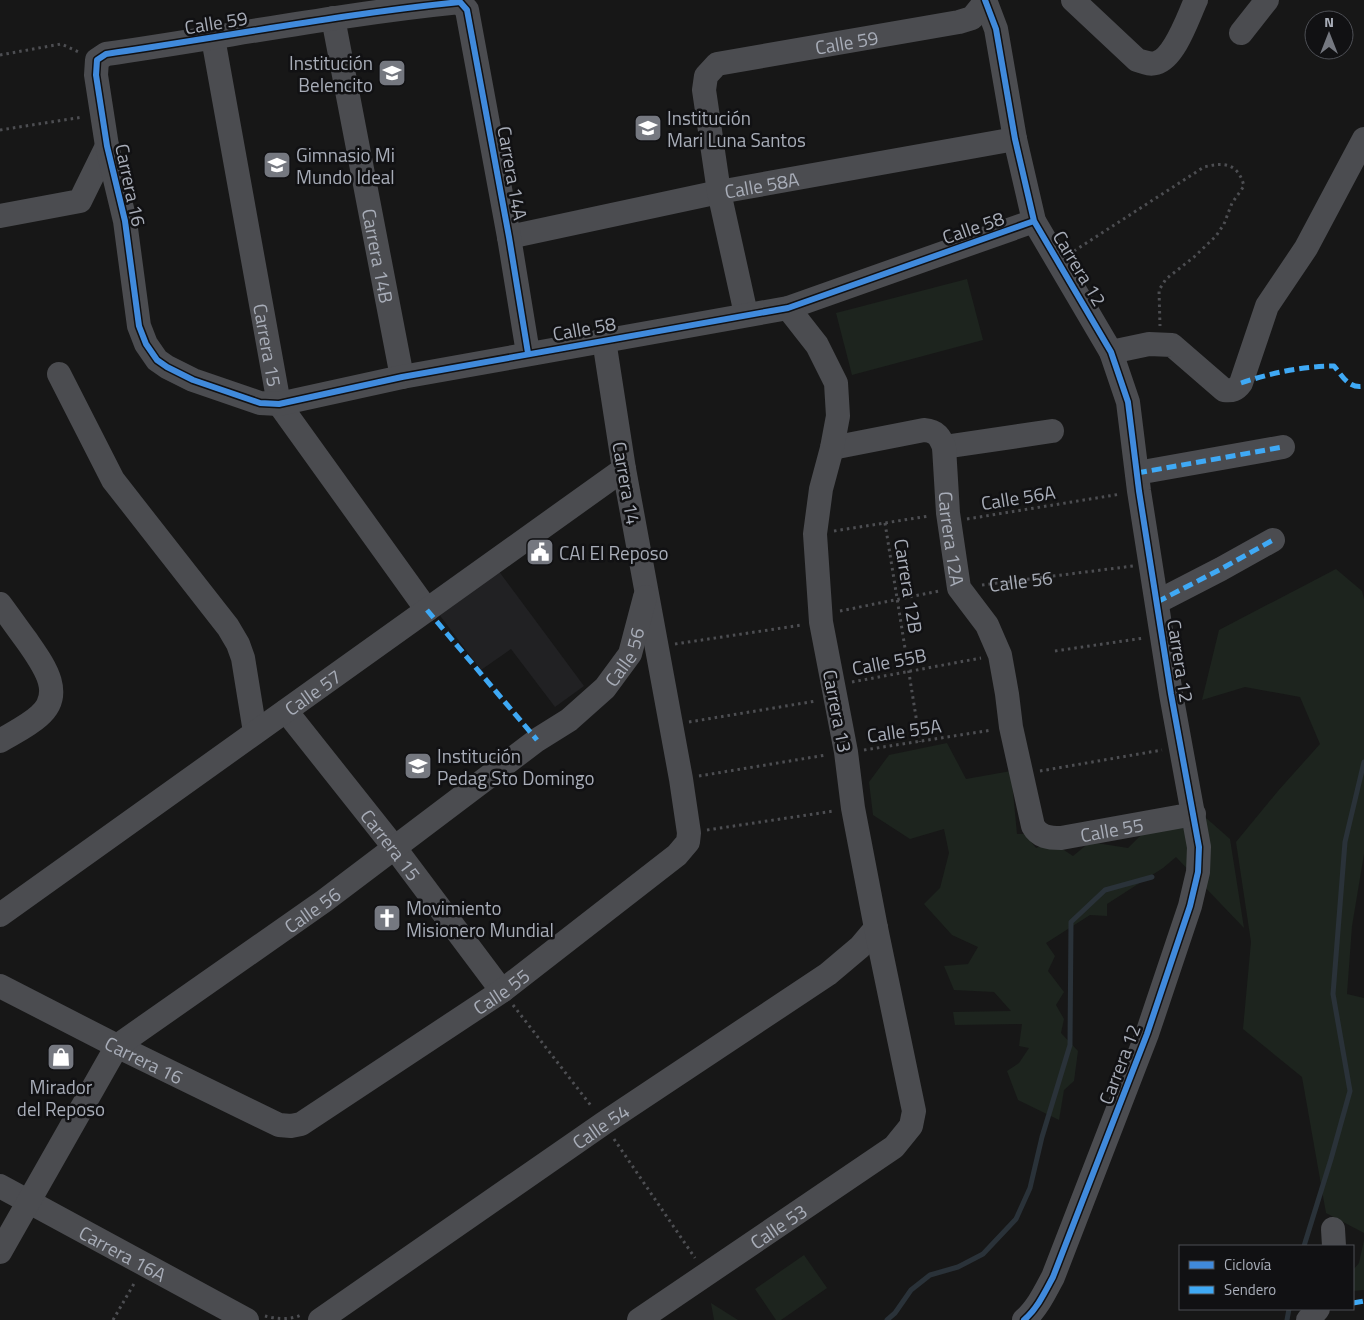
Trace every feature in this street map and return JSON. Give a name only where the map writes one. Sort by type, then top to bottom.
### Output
[{"type":"street","points":[[1073,0],[1137,60],[1148,64],[1156,64],[1166,59],[1173,49],[1196,0]]},
{"type":"street","points":[[1241,33],[1267,0]]},
{"type":"street","name":"Calle 59","points":[[720,192],[704,90],[706,76],[717,64],[959,22],[972,18],[985,1]]},
{"type":"street","name":"Carrera 12","points":[[985,1],[996,29],[1015,139],[1034,221],[1111,352],[1128,402],[1170,694],[1199,847],[1198,872],[1190,906],[1147,1034],[1053,1277],[1029,1316],[1024,1320]]},
{"type":"street","name":"Calle 59","points":[[97,60],[106,54],[333,18],[460,2]]},
{"type":"street","name":"Carrera 14A","points":[[460,2],[467,10],[509,237],[528,353]]},
{"type":"street","name":"Carrera 14B","points":[[333,18],[402,377]]},
{"type":"street","name":"Carrera 15","points":[[213,38],[279,404],[427,610]]},
{"type":"street","name":"Carrera 16","points":[[97,60],[96,75],[107,146],[125,220],[139,326],[146,344]]},
{"type":"street","name":"Calle 58A","points":[[509,237],[720,192],[1015,139]]},
{"type":"street","points":[[1111,352],[1150,344],[1172,345],[1224,390],[1236,389],[1241,383],[1267,306],[1306,248],[1364,139]]},
{"type":"street","points":[[0,216],[80,201],[107,146]]},
{"type":"street","points":[[720,192],[746,314]]},
{"type":"street","name":"Calle 58","points":[[146,344],[157,360],[192,380],[260,403],[279,404],[402,377],[528,353],[788,308],[1034,221]]},
{"type":"street","name":"Carrera 13","points":[[788,308],[817,345],[836,383],[838,416],[821,489],[815,534],[821,622],[834,698],[846,752],[854,808],[876,928],[914,1111],[911,1126]]},
{"type":"street","name":"Carrera 14","points":[[604,340],[624,469],[672,726],[689,833]]},
{"type":"street","points":[[59,374],[113,480],[228,627],[238,644],[246,673],[255,732]]},
{"type":"street","points":[[832,448],[924,430],[938,436],[944,448],[1052,431]]},
{"type":"street","points":[[1138,482],[1284,447]]},
{"type":"street","name":"Carrera 12A","points":[[944,448],[948,512],[959,588],[987,625],[1000,655],[1012,727],[1033,826]]},
{"type":"street","name":"Calle 57","points":[[1,913],[624,469]]},
{"type":"street","points":[[1157,602],[1273,540]]},
{"type":"street","name":"Calle 56","points":[[0,1252],[117,1046],[324,901],[537,740],[569,720],[605,688],[630,654],[647,591]]},
{"type":"street","points":[[0,604],[44,666],[50,680],[52,692],[51,699],[39,716],[0,740]]},
{"type":"street","name":"Carrera 15","points":[[286,711],[394,847],[502,991]]},
{"type":"street","name":"Calle 55","points":[[1033,826],[1037,832],[1044,836],[1061,838],[1194,814]]},
{"type":"street","name":"Calle 55","points":[[291,1126],[301,1124],[502,991],[677,855],[688,842],[689,833]]},
{"type":"street","name":"Calle 54","points":[[312,1317],[828,974],[860,947],[876,928]]},
{"type":"street","name":"Carrera 16","points":[[0,986],[117,1046],[279,1124],[291,1126]]},
{"type":"street","name":"Calle 53","points":[[639,1320],[894,1147],[911,1126]]},
{"type":"street","name":"Carrera 16A","points":[[0,1186],[146,1264],[253,1316]]},
{"type":"street","points":[[1308,1320],[1317,1310]]},
{"type":"path","points":[[0,55],[61,44],[97,60]]},
{"type":"path","points":[[0,130],[102,114]]},
{"type":"path","points":[[1059,261],[1204,167],[1220,163],[1235,170],[1241,175],[1244,186],[1232,203],[1224,224],[1216,236],[1194,257],[1166,279],[1159,290],[1160,344]]},
{"type":"path","points":[[1055,651],[1162,635]]},
{"type":"path","points":[[1022,775],[1181,747]]},
{"type":"path","points":[[689,833],[854,808]]},
{"type":"path","points":[[502,991],[573,1080],[604,1123],[706,1275]]},
{"type":"path","points":[[113,1320],[146,1264]]},
{"type":"path","points":[[253,1316],[281,1319],[312,1317]]},
{"type":"shaded area","points":[[967,279],[983,340],[852,375],[836,313]]},
{"type":"shaded area","points":[[1336,569],[1362,591],[1364,599],[1364,854],[1352,926],[1347,994],[1364,998],[1364,1233],[1326,1213],[1302,1077],[1243,1029],[1251,942],[1236,842],[1320,744],[1300,697],[1245,687],[1202,700],[1219,630]]},
{"type":"shaded area","points":[[498,570],[584,686],[555,707],[511,649],[481,670],[438,613]]},
{"type":"shaded area","points":[[947,743],[966,779],[1011,771],[1017,834],[1025,834],[1036,848],[1052,842],[1073,856],[1090,842],[1128,848],[1141,835],[1205,817],[1230,839],[1244,928],[1176,857],[1163,868],[1107,904],[1107,916],[1090,915],[1046,943],[1055,956],[1048,971],[1064,992],[1056,1005],[1064,1019],[1061,1033],[1078,1051],[1074,1081],[1064,1090],[1059,1120],[1018,1100],[1007,1071],[1019,1063],[1029,1048],[1019,1046],[1022,1024],[955,1025],[953,1012],[1011,1011],[994,992],[954,990],[944,966],[968,964],[978,947],[952,935],[924,904],[940,888],[949,853],[944,829],[910,839],[873,815],[869,782],[889,755]]},
{"type":"shaded area","points":[[1364,1240],[1364,1290],[1354,1291],[1354,1269],[1359,1263]]},
{"type":"shaded area","points":[[804,1255],[827,1288],[781,1320],[776,1320],[755,1289]]},
{"type":"shaded area","points":[[711,1303],[738,1320],[714,1320]]},
{"type":"waterway","points":[[1304,1245],[1350,1091],[1333,994],[1345,842],[1364,762]]},
{"type":"waterway","points":[[887,1320],[895,1313],[911,1290],[930,1275],[958,1267],[983,1254],[1016,1219],[1030,1188],[1042,1137],[1070,1045],[1071,922],[1105,890],[1152,877]]},
{"type":"waterway","points":[[1287,1320],[1289,1310]]},
{"type":"marked path","points":[[1241,383],[1287,371],[1334,366],[1350,384],[1364,386]]},
{"type":"marked path","points":[[1137,473],[1283,447]]},
{"type":"marked path","points":[[1157,602],[1273,540]]},
{"type":"marked path","points":[[427,610],[537,740]]},
{"type":"marked path","points":[[1354,1303],[1364,1301]]},
{"type":"cycle path","points":[[985,0],[996,29],[1015,139],[1034,221],[1111,352],[1128,402],[1139,491],[1171,694],[1199,847],[1198,872],[1190,906],[1147,1034],[1053,1277],[1037,1306],[1024,1320]]},
{"type":"cycle path","points":[[528,353],[509,237],[467,10],[460,2],[327,19],[106,54],[97,60],[96,75],[107,146],[125,221],[139,326],[146,344],[157,360],[167,367],[193,380],[260,403],[279,404],[402,377],[788,308],[1034,221]]},
{"type":"place","name":"Institución Belencito","points":[[392,73]]},
{"type":"place","name":"Institución Mari Luna Santos","points":[[648,128]]},
{"type":"place","name":"Gimnasio Mi Mundo Ideal","points":[[277,165]]},
{"type":"place","name":"CAI El Reposo","points":[[540,552]]},
{"type":"place","name":"Institución Pedag Sto Domingo","points":[[418,766]]},
{"type":"place","name":"Movimiento Misionero Mundial","points":[[387,918]]},
{"type":"place","name":"Mirador del Reposo","points":[[61,1057]]}]
